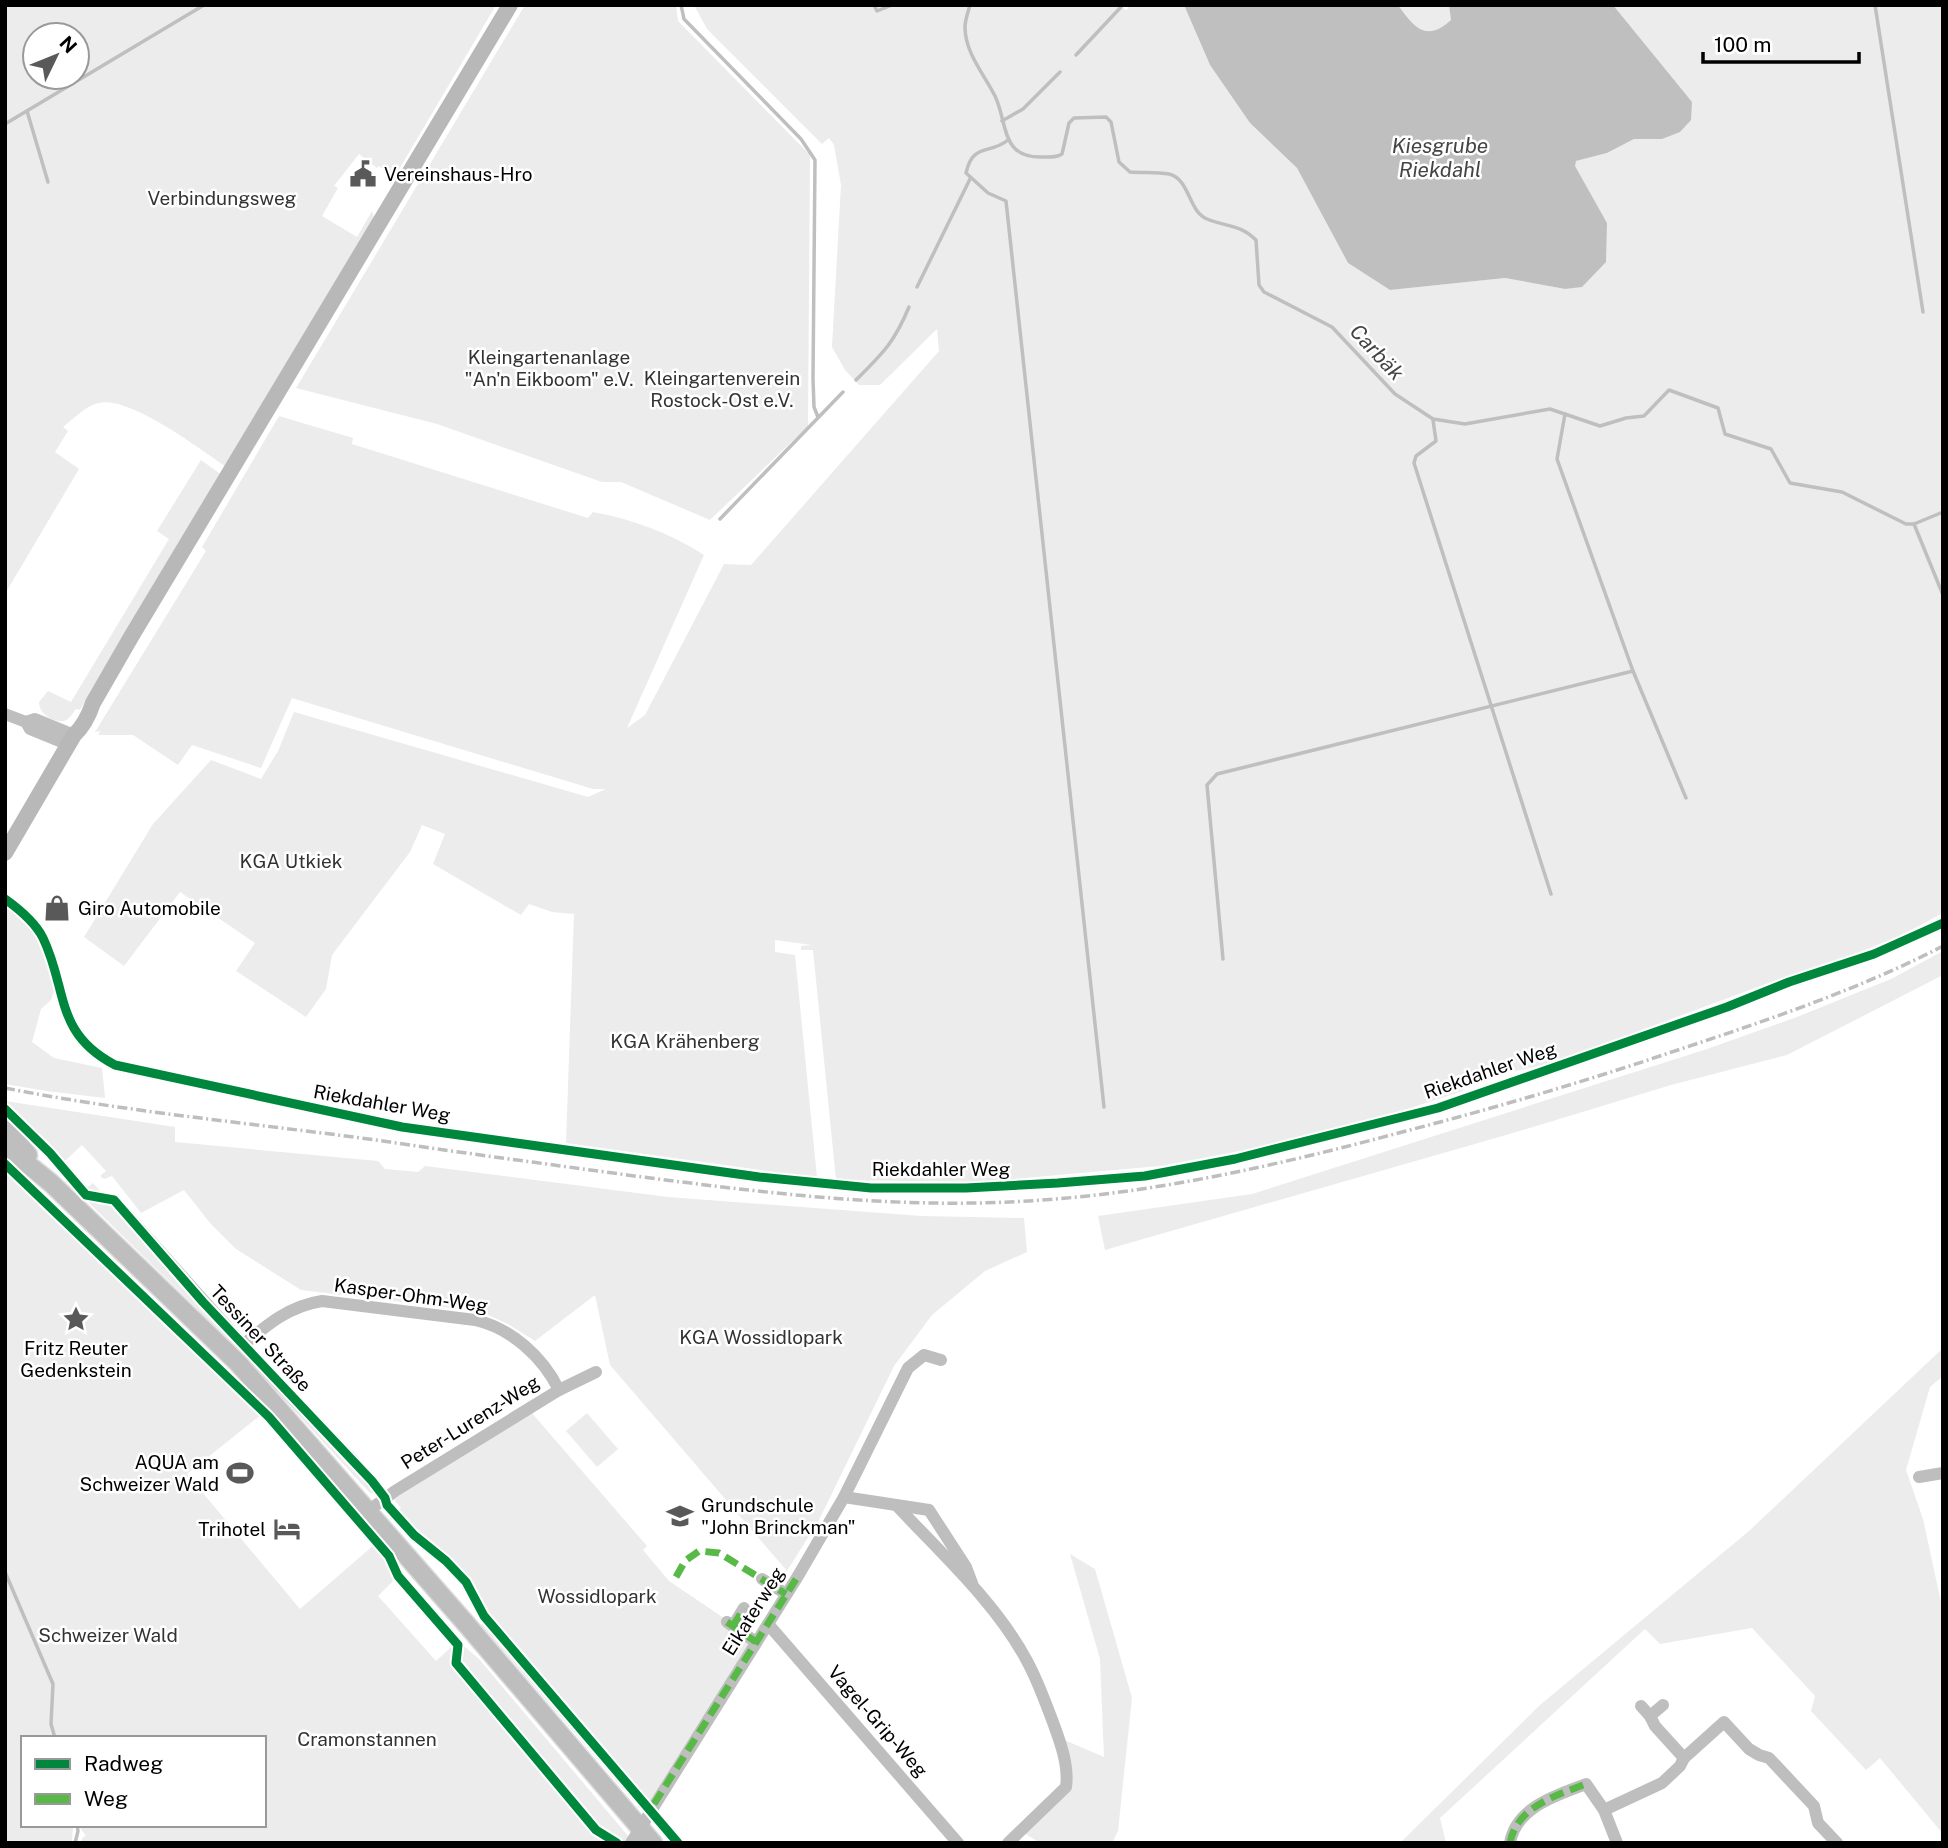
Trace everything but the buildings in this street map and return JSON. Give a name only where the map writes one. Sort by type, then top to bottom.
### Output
[{"type":"main road","points":[[5,853],[71,740],[84,711],[93,703],[510,5]]},
{"type":"main road","name":"Tessiner Straße","points":[[5,1127],[51,1182]]},
{"type":"main road","name":"Tessiner Straße","points":[[5,1146],[51,1182],[238,1363],[368,1511],[636,1835],[653,1843]]},
{"type":"street","points":[[5,714],[26,722],[35,719],[71,740]]},
{"type":"street","name":"Riekdahler Weg","points":[[5,899],[27,917],[43,936],[52,960],[63,1008],[73,1028],[89,1048],[116,1065],[402,1126],[772,1178],[885,1188],[966,1188],[1145,1176],[1236,1159],[1438,1108],[1874,954],[1943,923]]},
{"type":"street","name":"Tessiner Straße","points":[[114,1200],[243,1345],[348,1454],[385,1497]]},
{"type":"street","name":"Kasper-Ohm-Weg","points":[[243,1345],[284,1314],[308,1303],[321,1301],[475,1321],[496,1327],[525,1347],[548,1372],[559,1390]]},
{"type":"street","name":"Eikaterweg","points":[[636,1835],[844,1497],[908,1368],[924,1355],[941,1360]]},
{"type":"street","name":"Peter-Lurenz-Weg","points":[[368,1511],[385,1497],[559,1390],[596,1372]]},
{"type":"street","points":[[1919,1477],[1943,1473]]},
{"type":"street","points":[[844,1497],[929,1510],[966,1567],[975,1589]]},
{"type":"street","points":[[897,1506],[975,1589],[1011,1634],[1027,1661],[1061,1744],[1068,1779],[1066,1787],[1008,1843]]},
{"type":"street","points":[[762,1579],[786,1594]]},
{"type":"street","points":[[744,1608],[730,1624],[756,1642]]},
{"type":"street","name":"Vagel-Grip-Weg","points":[[768,1624],[958,1843]]},
{"type":"street","points":[[1663,1705],[1645,1711],[1684,1758]]},
{"type":"street","points":[[1604,1810],[1662,1783],[1680,1766],[1684,1758],[1724,1722],[1749,1749],[1769,1758],[1814,1806],[1818,1823],[1837,1843]]},
{"type":"street","points":[[1510,1843],[1511,1836],[1521,1820],[1535,1807],[1586,1784],[1604,1810],[1617,1843]]},
{"type":"green space","name":"Verbindungsweg","points":[[5,5],[496,5],[394,178],[359,154],[334,186],[338,188],[322,216],[357,237],[372,211],[375,222],[225,466],[145,415],[128,407],[99,403],[90,406],[63,427],[68,431],[55,452],[79,469],[5,594]]},
{"type":"green space","points":[[525,5],[676,5],[678,21],[810,155],[808,426],[710,520],[621,482],[602,482],[437,424],[296,388]]},
{"type":"green space","points":[[694,5],[1120,5],[1126,10],[1131,5],[1184,5],[1210,65],[1250,123],[1297,168],[1348,263],[1390,290],[1505,278],[1565,289],[1582,286],[1607,223],[1574,166],[1576,161],[1607,153],[1634,139],[1662,139],[1692,103],[1613,5],[1943,5],[1943,913],[1904,934],[1846,958],[1785,977],[1563,1059],[1466,1084],[1463,1091],[1398,1112],[1251,1149],[1160,1166],[980,1182],[836,1180],[813,950],[801,950],[801,946],[812,945],[775,940],[775,952],[795,955],[817,1178],[566,1143],[574,914],[552,912],[529,904],[521,915],[433,864],[445,834],[422,825],[410,852],[332,955],[326,989],[306,1017],[236,971],[255,943],[180,892],[124,966],[84,937],[153,824],[211,760],[261,779],[278,751],[294,712],[588,797],[606,789],[593,789],[292,698],[261,768],[192,745],[178,765],[133,735],[98,735],[100,731],[95,732],[206,551],[202,547],[279,416],[353,438],[352,444],[588,518],[593,512],[636,523],[678,540],[704,555],[627,728],[645,715],[724,564],[751,565],[939,351],[937,329],[880,385],[859,385],[845,370],[832,347],[841,185],[834,145],[829,138],[822,144],[707,29]]},
{"type":"green space","points":[[1398,5],[1449,5],[1451,20],[1442,27],[1427,31],[1415,25]]},
{"type":"green space","points":[[201,460],[222,475],[80,710],[76,709],[64,721],[47,716],[41,710],[39,702],[48,691],[71,702],[169,539],[157,531]]},
{"type":"green space","points":[[5,905],[36,935],[44,949],[54,991],[51,1000],[41,1009],[32,1042],[54,1058],[102,1068],[105,1098],[5,1084]]},
{"type":"green space","points":[[1943,951],[1943,975],[1787,1055],[1671,1085],[1105,1250],[1098,1216],[1252,1194],[1707,1049],[1891,979]]},
{"type":"green space","name":"KGA Wossidlopark","points":[[5,1101],[175,1127],[175,1142],[378,1161],[385,1169],[418,1172],[425,1166],[668,1197],[922,1216],[1024,1218],[1027,1252],[985,1271],[932,1315],[894,1366],[819,1520],[787,1571],[610,1365],[595,1295],[535,1341],[508,1324],[479,1311],[301,1290],[236,1249],[210,1223],[184,1190],[141,1213],[112,1176],[104,1179],[100,1176],[106,1171],[82,1145],[65,1161],[88,1187],[93,1183],[104,1195],[88,1192],[51,1150],[5,1105]]},
{"type":"green space","points":[[5,1159],[114,1260],[238,1385],[5,1162]]},
{"type":"green space","points":[[5,1168],[262,1414],[187,1474],[300,1609],[375,1544],[397,1577],[378,1596],[436,1661],[458,1641],[479,1659],[634,1843],[80,1843],[86,1836],[79,1827],[266,1827],[266,1736],[21,1736],[21,1827],[73,1827],[72,1843],[5,1843]]},
{"type":"green space","points":[[85,1199],[111,1203],[377,1494],[370,1493],[235,1346]]},
{"type":"green space","points":[[1943,1348],[1943,1376],[1930,1387],[1906,1470],[1923,1519],[1943,1611],[1943,1834],[1880,1758],[1866,1770],[1811,1711],[1815,1696],[1752,1628],[1660,1644],[1645,1629],[1440,1818],[1446,1843],[1400,1843],[1540,1705],[1749,1531]]},
{"type":"green space","name":"Wossidlopark","points":[[531,1412],[647,1546],[643,1550],[669,1581],[755,1639],[651,1801],[646,1803],[491,1623],[467,1579],[449,1560],[415,1535],[396,1512],[401,1508],[391,1496]]},
{"type":"green space","points":[[587,1413],[618,1449],[597,1467],[566,1431]]},
{"type":"green space","points":[[1070,1554],[1095,1569],[1132,1698],[1118,1831],[1112,1843],[1040,1843],[1021,1831],[1061,1794],[1062,1739],[1104,1757],[1100,1659]]},
{"type":"green space","points":[[485,1622],[642,1804],[635,1803],[481,1625]]},
{"type":"water","name":"Kiesgrube Riekdahl","points":[[1184,5],[1398,5],[1415,25],[1427,31],[1442,27],[1451,20],[1449,5],[1613,5],[1692,102],[1691,120],[1680,132],[1662,139],[1634,139],[1607,153],[1576,161],[1575,166],[1607,223],[1606,262],[1582,287],[1565,289],[1505,278],[1390,290],[1348,263],[1297,168],[1250,123],[1210,65]]},
{"type":"waterway","points":[[5,124],[204,5]]},
{"type":"waterway","points":[[681,5],[684,19],[801,139],[815,160],[813,379],[814,407],[818,417]]},
{"type":"waterway","name":"Carbäk","points":[[874,5],[877,11],[892,5]]},
{"type":"waterway","name":"Carbäk","points":[[970,5],[965,27],[968,46],[995,96],[1008,137],[1019,152],[1028,156],[1060,155],[1069,123],[1074,118],[1106,117],[1111,122],[1119,162],[1130,172],[1164,173],[1176,177],[1201,215],[1250,235],[1256,240],[1259,285],[1264,292],[1332,327],[1395,394],[1433,419],[1465,424],[1550,409],[1600,426],[1644,416],[1669,390],[1718,408],[1725,434],[1771,449],[1790,483],[1842,492],[1906,524],[1914,524],[1943,512]]},
{"type":"waterway","points":[[1875,5],[1923,312]]},
{"type":"waterway","points":[[1076,55],[1121,7]]},
{"type":"waterway","points":[[1002,121],[1023,109],[1060,72]]},
{"type":"waterway","points":[[27,111],[48,182]]},
{"type":"waterway","points":[[1008,140],[978,153],[969,163],[966,173],[988,193],[1006,201],[1104,1107]]},
{"type":"waterway","points":[[917,287],[970,179]]},
{"type":"waterway","points":[[856,380],[887,347],[909,307]]},
{"type":"waterway","points":[[720,519],[843,392]]},
{"type":"waterway","points":[[1223,959],[1207,785],[1217,774],[1633,671],[1557,459],[1565,414]]},
{"type":"waterway","points":[[1433,420],[1436,441],[1416,456],[1414,463],[1551,894]]},
{"type":"waterway","points":[[1914,524],[1943,595]]},
{"type":"waterway","points":[[1633,671],[1686,798]]},
{"type":"waterway","points":[[5,1572],[53,1684],[51,1724],[54,1736]]},
{"type":"waterway","points":[[75,1843],[77,1827]]},
{"type":"railway","points":[[5,1088],[149,1111],[757,1191],[888,1202],[1030,1201],[1193,1181],[1300,1158],[1466,1115],[1615,1071],[1759,1023],[1871,980],[1943,946]]},
{"type":"marked path","points":[[676,1577],[685,1561],[699,1551],[719,1553],[786,1594]]},
{"type":"marked path","points":[[654,1804],[798,1576]]},
{"type":"marked path","points":[[733,1626],[744,1608]]},
{"type":"marked path","points":[[727,1622],[756,1642]]},
{"type":"marked path","points":[[1510,1843],[1520,1820],[1529,1811],[1551,1798],[1586,1784]]},
{"type":"cycle path","points":[[5,899],[40,932],[51,957],[72,1024],[95,1052],[115,1065],[402,1127],[759,1177],[871,1188],[966,1188],[1058,1183],[1145,1176],[1235,1159],[1438,1108],[1874,954],[1943,923]]},
{"type":"cycle path","points":[[5,1109],[50,1153],[86,1195],[114,1200],[203,1302],[372,1481],[387,1505],[414,1535],[446,1561],[466,1582],[484,1616],[678,1843]]},
{"type":"cycle path","points":[[5,1164],[269,1417],[389,1556],[398,1576],[458,1645],[456,1663],[596,1830],[617,1843]]},
{"type":"place","name":"Vereinshaus-Hro","points":[[363,174]]},
{"type":"place","name":"Giro Automobile","points":[[57,908]]},
{"type":"place","name":"Fritz Reuter Gedenkstein","points":[[76,1319]]},
{"type":"place","name":"AQUA am Schweizer Wald","points":[[240,1473]]},
{"type":"place","name":"Grundschule \"John Brinckman\"","points":[[680,1516]]},
{"type":"place","name":"Trihotel","points":[[287,1529]]},
{"type":"park label","name":"Kleingartenanlage \"An'n Eikboom\" e.V.","points":[[549,368]]},
{"type":"park label","name":"Kleingartenverein Rostock-Ost e.V.","points":[[722,389]]},
{"type":"park label","name":"KGA Utkiek","points":[[291,861]]},
{"type":"park label","name":"KGA Krähenberg","points":[[685,1041]]},
{"type":"park label","name":"Schweizer Wald","points":[[108,1635]]},
{"type":"park label","name":"Cramonstannen","points":[[367,1739]]}]
